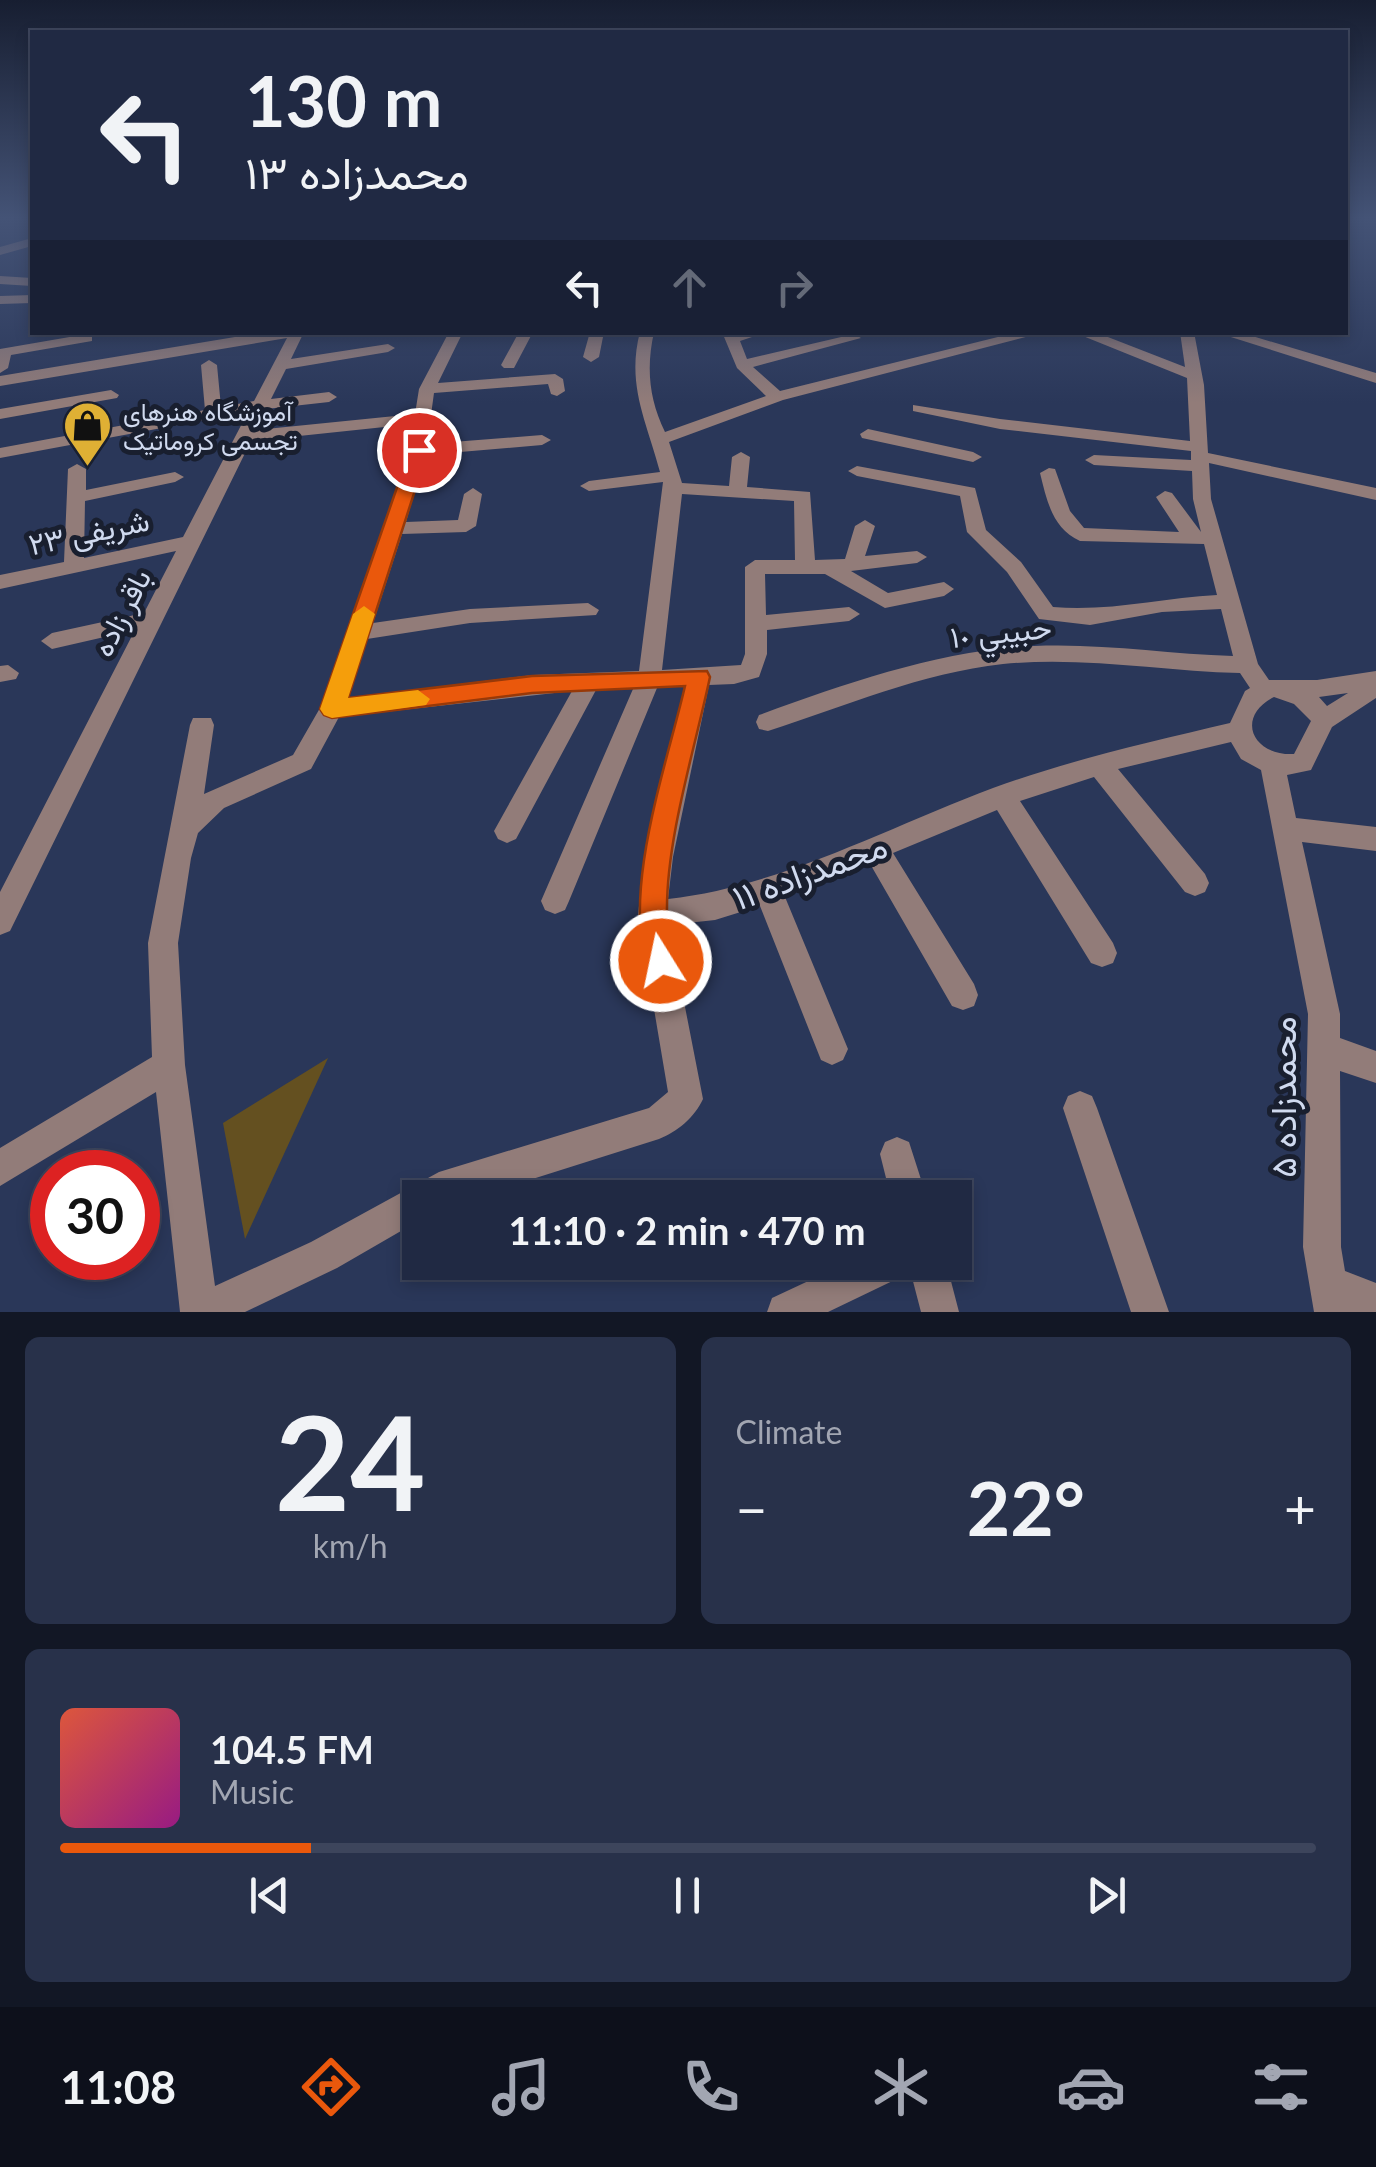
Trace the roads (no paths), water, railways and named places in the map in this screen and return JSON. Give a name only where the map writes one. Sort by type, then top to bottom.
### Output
[{"type":"street","points":[[4,280],[30,282]]},
{"type":"street","points":[[0,300],[29,300]]},
{"type":"street","points":[[166,335],[171,352]]},
{"type":"street","points":[[0,381],[246,335]]},
{"type":"street","name":"باقر زاده","points":[[0,921],[295,335]]},
{"type":"street","points":[[186,826],[215,800],[302,762],[332,709],[419,450],[426,389],[454,335]]},
{"type":"street","points":[[508,366],[524,335]]},
{"type":"street","points":[[591,357],[596,335]]},
{"type":"street","points":[[555,901],[650,679],[671,482],[638,373],[646,335]]},
{"type":"street","points":[[660,440],[776,397],[923,352],[1021,335]]},
{"type":"street","points":[[1088,335],[1194,376]]},
{"type":"street","points":[[1187,335],[1194,376],[1203,538]]},
{"type":"street","points":[[1232,335],[1376,378]]},
{"type":"street","points":[[730,336],[742,365],[776,397]]},
{"type":"street","points":[[2,360],[87,338]]},
{"type":"street","points":[[742,365],[854,338]]},
{"type":"street","points":[[281,365],[388,348]]},
{"type":"street","points":[[208,365],[214,414]]},
{"type":"street","points":[[426,389],[555,379],[557,391]]},
{"type":"street","points":[[0,414],[111,395]]},
{"type":"street","points":[[0,454],[261,405],[329,397]]},
{"type":"street","points":[[920,408],[1200,457],[1376,494]]},
{"type":"street","points":[[245,436],[425,418]]},
{"type":"street","points":[[868,434],[975,450],[968,492],[977,532],[1014,567],[1047,614],[1090,618],[1162,605],[1230,601]]},
{"type":"street","points":[[419,450],[542,440]]},
{"type":"street","points":[[738,490],[742,456]]},
{"type":"street","points":[[1094,460],[1200,457]]},
{"type":"street","points":[[74,566],[77,468]]},
{"type":"street","points":[[857,471],[968,492]]},
{"type":"street","points":[[1049,473],[1064,524],[1074,532],[1087,537],[1203,538]]},
{"type":"street","points":[[76,498],[175,477]]},
{"type":"street","points":[[589,486],[671,482],[803,496],[804,568]]},
{"type":"street","points":[[394,528],[466,526],[473,494]]},
{"type":"street","points":[[1166,497],[1203,538],[1230,601],[1247,666],[1273,689],[1314,706],[1323,722]]},
{"type":"street","points":[[854,561],[865,526]]},
{"type":"street","name":"شریفی ۲۳","points":[[0,582],[191,542]]},
{"type":"street","points":[[332,709],[532,684],[752,671],[756,654],[755,567],[829,567],[916,556]]},
{"type":"street","points":[[829,567],[885,601],[944,589]]},
{"type":"street","points":[[357,634],[470,616],[588,610]]},
{"type":"street","points":[[756,624],[849,614]]},
{"type":"street","points":[[52,641],[152,619]]},
{"type":"street","name":"حبيبي ١٠","points":[[768,722],[905,678],[1033,654],[1247,666]]},
{"type":"street","points":[[471,1180],[659,1122],[686,1099],[652,914],[659,857],[699,677]]},
{"type":"street","points":[[508,831],[589,682]]},
{"type":"street","points":[[1376,683],[1323,722],[1302,763],[1287,767],[1272,764],[1246,746],[1241,730],[1253,696],[1273,689],[1376,683]]},
{"type":"street","points":[[202,725],[162,943],[169,1065],[201,1312],[324,1254],[402,1210]]},
{"type":"street","name":"محمدزاده ۱۱","points":[[652,914],[716,906],[768,890],[1002,796],[1099,765],[1241,730]]},
{"type":"street","name":"محمدزاده ۵","points":[[1272,764],[1324,1014],[1322,1246],[1330,1297]]},
{"type":"street","points":[[1099,765],[1195,883]]},
{"type":"street","points":[[1002,796],[1102,953]]},
{"type":"street","points":[[1285,828],[1376,838]]},
{"type":"street","points":[[875,848],[963,995]]},
{"type":"street","points":[[768,890],[832,1048]]},
{"type":"street","points":[[1326,1050],[1376,1066]]},
{"type":"street","points":[[0,1168],[169,1065]]},
{"type":"street","points":[[1080,1108],[1150,1312]]},
{"type":"street","points":[[897,1154],[904,1180]]},
{"type":"street","points":[[786,1312],[854,1280]]},
{"type":"street","points":[[932,1280],[940,1312]]},
{"type":"street","points":[[1330,1297],[1376,1302]]},
{"type":"place","name":"آموزشگاه هنرهای تجسمی کروماتیک","points":[[88,468]]}]
